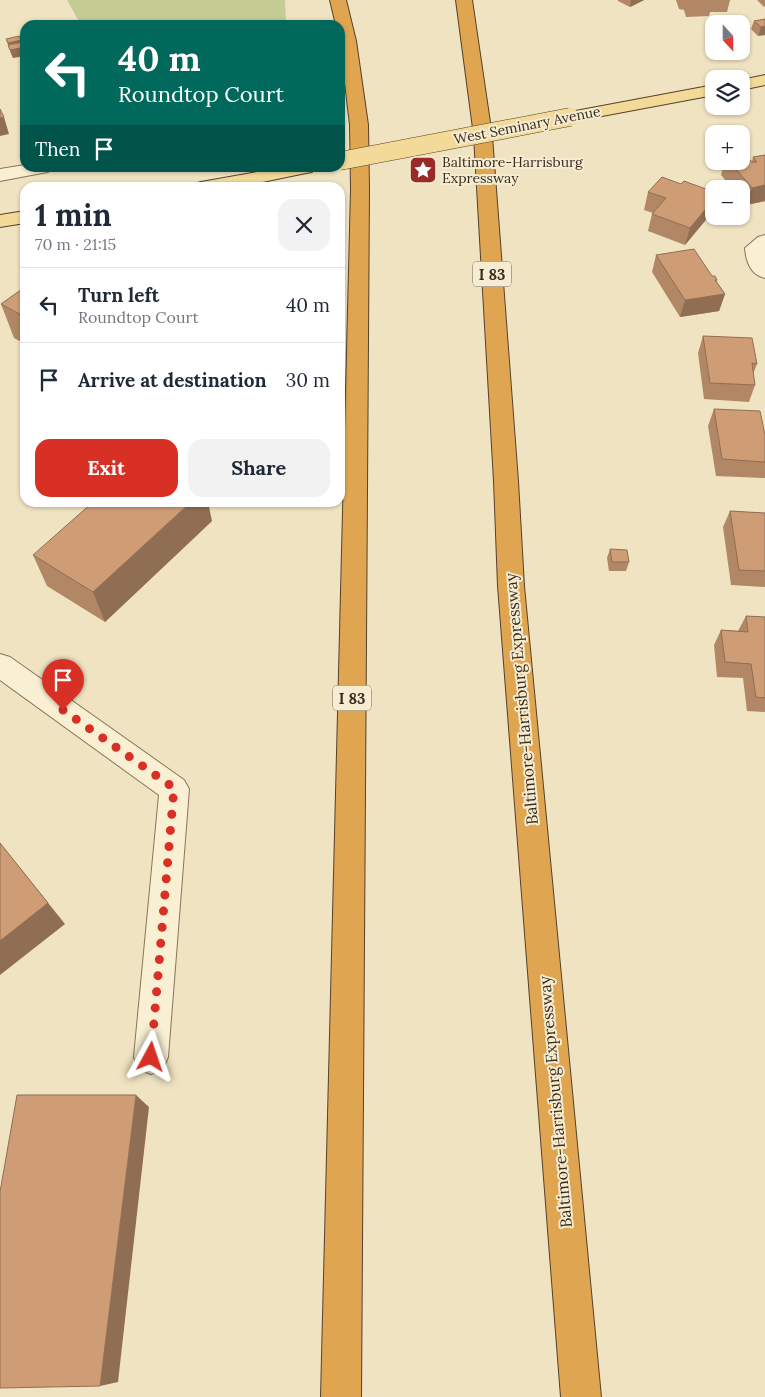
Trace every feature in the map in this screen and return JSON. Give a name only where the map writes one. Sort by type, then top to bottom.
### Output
[{"type":"highway","name":"I 83","points":[[338,0],[343,20]]},
{"type":"highway","name":"Baltimore-Harrisburg Expressway","points":[[464,0],[483,136],[506,481],[511,586],[581,1397]]},
{"type":"highway","name":"I 83","points":[[341,1397],[360,189],[360,125],[345,29]]},
{"type":"main road","points":[[750,83],[765,80]]},
{"type":"main road","name":"West Seminary Avenue","points":[[345,160],[705,92]]},
{"type":"main road","points":[[232,182],[284,172]]},
{"type":"main road","points":[[0,221],[20,218]]},
{"type":"street","points":[[0,175],[20,172]]},
{"type":"street","points":[[765,241],[755,248],[760,268],[765,272]]},
{"type":"street","points":[[0,665],[174,788],[151,1057]]},
{"type":"green space","points":[[67,0],[285,0],[286,20],[78,20]]},
{"type":"building","points":[[765,19],[765,26],[761,27],[754,21]]},
{"type":"building","points":[[19,36],[20,40],[8,43],[6,39]]},
{"type":"building","points":[[20,43],[20,48],[10,50],[8,45]]},
{"type":"building","points":[[0,109],[4,117],[0,118]]},
{"type":"building","points":[[765,155],[765,185],[752,188],[750,180],[745,180],[737,170],[750,170],[750,160],[752,162],[757,162],[753,157]]},
{"type":"building","points":[[662,177],[681,184],[684,181],[705,189],[705,210],[690,228],[652,214],[666,198],[648,192]]},
{"type":"building","points":[[694,249],[712,276],[715,276],[717,280],[715,280],[725,294],[685,300],[656,255]]},
{"type":"building","points":[[20,291],[20,314],[1,304]]},
{"type":"building","points":[[703,336],[752,338],[757,364],[752,363],[755,385],[710,383]]},
{"type":"building","points":[[714,409],[760,411],[765,435],[765,462],[722,459]]},
{"type":"building","points":[[87,507],[186,507],[93,592],[33,555]]},
{"type":"building","points":[[730,511],[765,513],[765,571],[739,570]]},
{"type":"building","points":[[610,549],[627,550],[629,562],[612,562]]},
{"type":"building","points":[[746,616],[765,617],[765,698],[756,697],[751,664],[725,662],[721,630],[748,632]]},
{"type":"building","points":[[0,843],[48,903],[0,941]]},
{"type":"building","points":[[17,1095],[136,1095],[100,1386],[0,1388],[0,1192]]},
{"type":"place","name":"Baltimore-Harrisburg Expressway","points":[[423,170]]},
{"type":"route","points":[[63,710],[174,788],[151,1057]]}]
